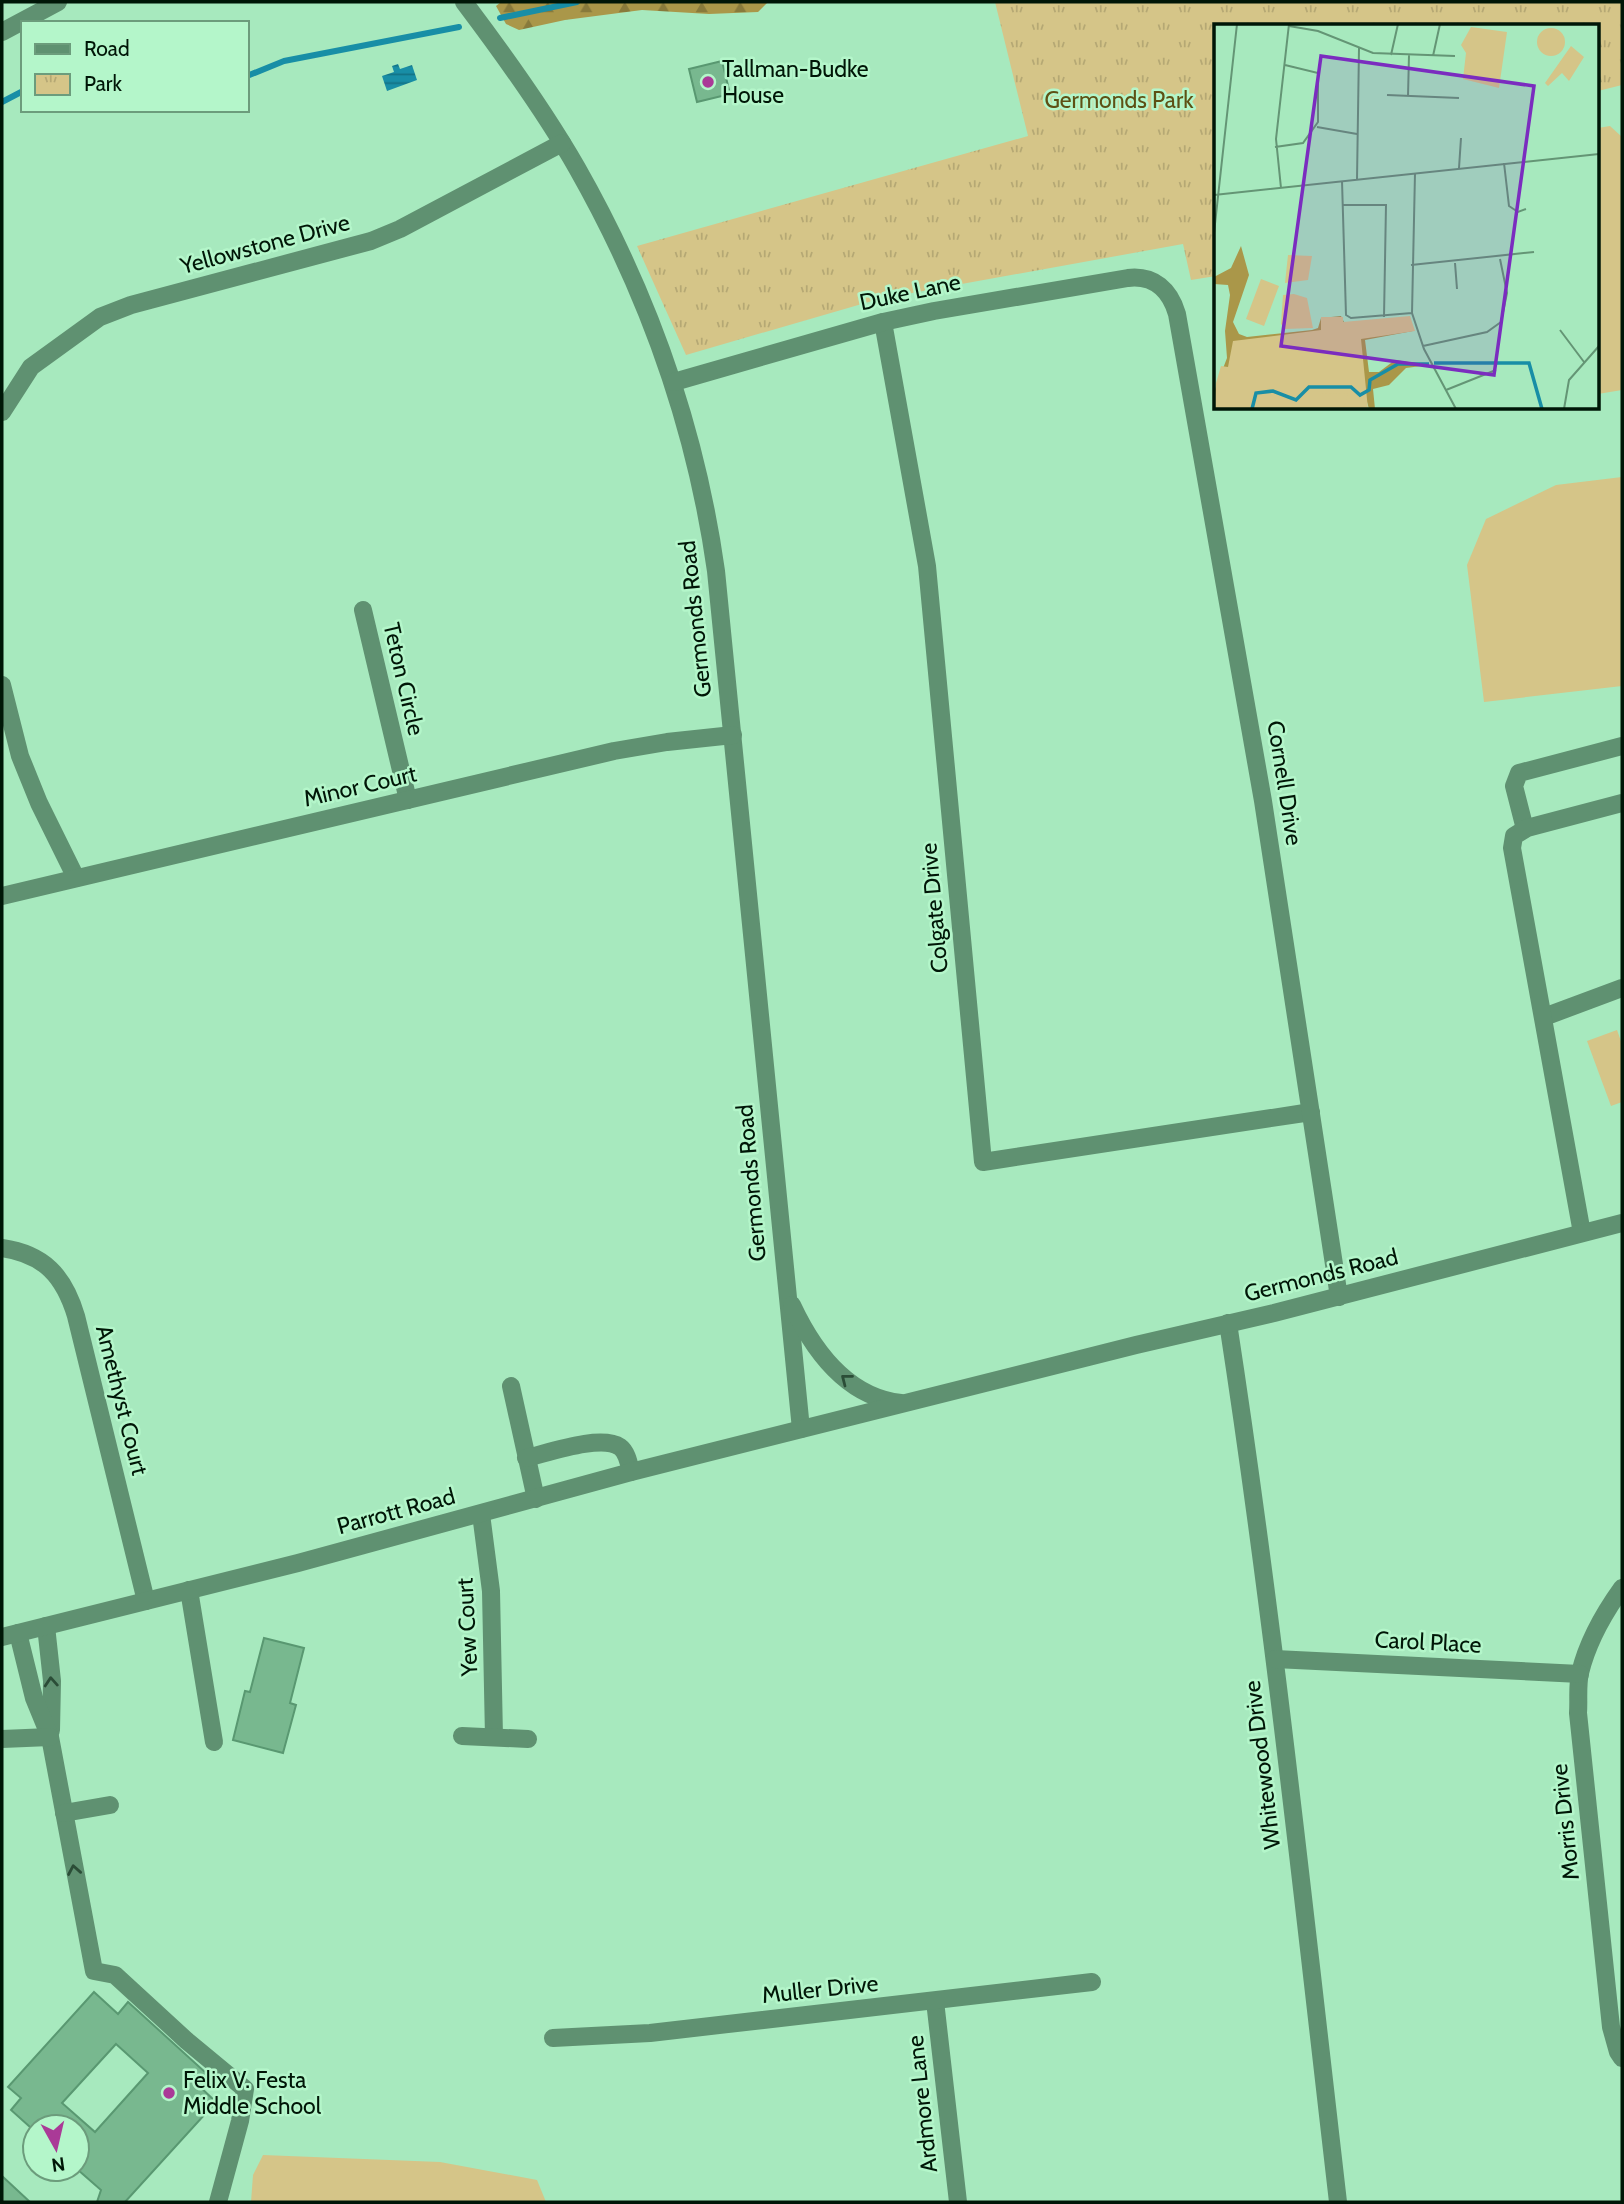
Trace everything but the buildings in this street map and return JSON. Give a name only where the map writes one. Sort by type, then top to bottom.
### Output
[{"type":"street","points":[[23,21],[58,2]]},
{"type":"street","name":"Germonds Road","points":[[464,2],[520,77],[590,191],[652,326],[674,382],[695,457],[711,536],[733,736],[801,1429],[1339,1297],[1622,1223]]},
{"type":"street","points":[[2,32],[21,22]]},
{"type":"street","name":"Yellowstone Drive","points":[[2,412],[31,367],[100,317],[131,305],[371,241],[400,229],[562,144]]},
{"type":"street","name":"Duke Lane","points":[[674,382],[883,322],[934,311],[1128,278],[1145,278],[1159,285]]},
{"type":"street","name":"Cornell Drive","points":[[1159,285],[1171,298],[1178,313],[1264,801],[1339,1297]]},
{"type":"street","name":"Colgate Drive","points":[[883,322],[927,566],[983,1162],[1311,1112]]},
{"type":"street","name":"Teton Circle","points":[[363,610],[408,800]]},
{"type":"street","points":[[2,685],[20,756],[39,803],[76,878]]},
{"type":"street","name":"Minor Court","points":[[2,896],[614,751],[667,742],[733,736]]},
{"type":"street","points":[[1525,829],[1514,786],[1519,773],[1622,746]]},
{"type":"street","points":[[1581,1233],[1512,848],[1514,836],[1525,829],[1622,803]]},
{"type":"street","points":[[1544,1017],[1622,988]]},
{"type":"street","name":"Amethyst Court","points":[[2,1248],[26,1253],[47,1266],[68,1292],[146,1601]]},
{"type":"street","name":"Germonds Road","points":[[786,1289],[809,1338],[833,1369],[873,1396],[892,1402],[908,1403]]},
{"type":"street","name":"Whitewood Drive","points":[[1228,1323],[1275,1659],[1338,2202]]},
{"type":"street","points":[[511,1386],[536,1499]]},
{"type":"street","name":"Parrott Road","points":[[10,1635],[801,1429]]},
{"type":"street","points":[[526,1458],[598,1441],[621,1448],[626,1454],[631,1472]]},
{"type":"street","name":"Yew Court","points":[[481,1514],[491,1591],[494,1737]]},
{"type":"street","name":"Morris Drive","points":[[1622,1588],[1594,1637],[1580,1674],[1578,1713],[1611,2027],[1622,2058]]},
{"type":"street","points":[[189,1590],[214,1742]]},
{"type":"street","points":[[46,1626],[52,1681],[50,1737]]},
{"type":"street","points":[[10,1635],[50,1737],[94,1971],[115,1975],[187,2041],[245,2089],[240,2121],[218,2202]]},
{"type":"street","name":"Carol Place","points":[[1275,1659],[1580,1674]]},
{"type":"street","points":[[462,1736],[528,1739]]},
{"type":"street","points":[[2,1738],[50,1737]]},
{"type":"street","points":[[64,1813],[110,1805]]},
{"type":"street","name":"Muller Drive","points":[[553,2038],[650,2033],[1092,1982]]},
{"type":"street","name":"Ardmore Lane","points":[[935,2001],[958,2202]]},
{"type":"green space","points":[[501,2],[768,2],[758,12],[709,14],[642,10],[565,20],[519,30],[506,24],[496,6]]},
{"type":"green space","name":"Germonds Park","points":[[995,2],[1622,2],[1622,85],[1600,90],[1600,24],[1214,24],[1214,276],[1191,280],[1183,244],[879,299],[686,355],[637,246],[1028,136]]},
{"type":"green space","points":[[1610,126],[1622,137],[1622,390],[1600,394],[1600,128]]},
{"type":"green space","points":[[1622,477],[1622,686],[1484,702],[1467,565],[1486,519],[1556,485]]},
{"type":"green space","points":[[1617,1030],[1622,1044],[1622,1102],[1611,1106],[1587,1041]]},
{"type":"green space","points":[[263,2155],[440,2162],[537,2180],[546,2202],[251,2202],[253,2175]]},
{"type":"water","points":[[398,64],[400,69],[412,65],[417,80],[387,91],[382,76],[394,72],[392,66]]},
{"type":"waterway","points":[[500,18],[577,2]]},
{"type":"waterway","points":[[248,76],[284,61],[459,27]]},
{"type":"waterway","points":[[2,102],[21,92]]},
{"type":"place","name":"Tallman-Budke House","points":[[708,82]]},
{"type":"place","name":"Felix V. Festa Middle School","points":[[169,2093]]}]
